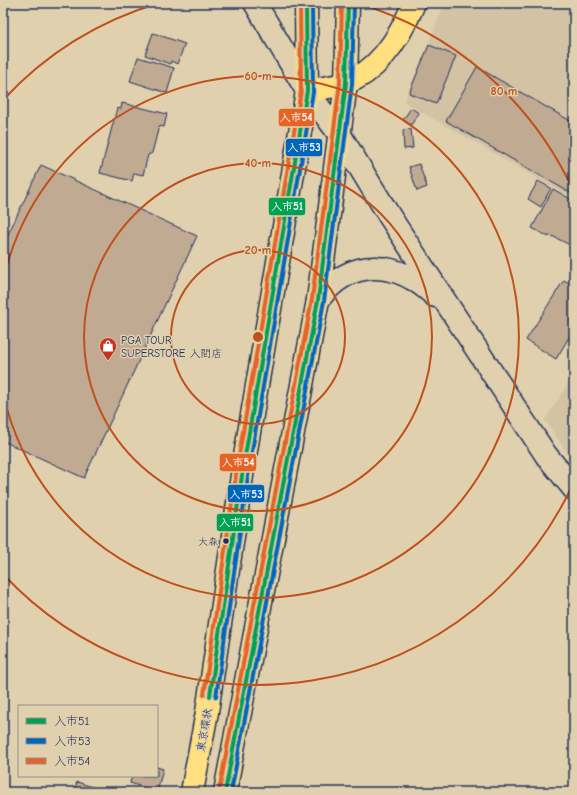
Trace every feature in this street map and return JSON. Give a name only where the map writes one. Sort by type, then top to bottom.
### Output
[{"type":"main road","name":"東京環状","points":[[192,792],[207,712],[244,462],[307,91],[306,3]]},
{"type":"main road","points":[[225,792],[318,300],[346,83],[348,3]]},
{"type":"main road","points":[[307,91],[346,83],[369,70],[386,54],[405,26],[414,3]]},
{"type":"street","points":[[255,3],[307,91],[340,135],[390,217],[452,312],[546,455],[574,489]]},
{"type":"street","points":[[318,300],[324,292],[347,274],[380,266],[422,284],[452,312]]},
{"type":"shaded area","points":[[445,3],[558,3],[574,13],[574,199],[404,102]]},
{"type":"shaded area","points":[[574,374],[574,463],[545,420]]},
{"type":"building","points":[[153,33],[185,44],[177,64],[171,61],[170,64],[145,55]]},
{"type":"building","points":[[429,45],[456,56],[436,104],[409,93]]},
{"type":"building","points":[[138,57],[174,68],[167,93],[130,81]]},
{"type":"building","points":[[477,67],[574,123],[574,195],[446,121]]},
{"type":"building","points":[[122,103],[167,114],[164,127],[159,126],[152,153],[148,155],[143,175],[134,173],[132,181],[100,173],[117,108],[121,109]]},
{"type":"building","points":[[411,108],[419,113],[411,125],[403,120]]},
{"type":"building","points":[[411,129],[413,148],[404,149],[403,130]]},
{"type":"building","points":[[419,164],[427,187],[417,191],[409,167]]},
{"type":"building","points":[[41,165],[197,236],[84,478],[3,441],[3,245]]},
{"type":"building","points":[[538,181],[551,188],[541,207],[528,199]]},
{"type":"building","points":[[553,189],[574,201],[574,247],[532,228]]},
{"type":"building","points":[[564,280],[574,286],[574,329],[556,359],[526,340]]},
{"type":"building","points":[[158,767],[163,769],[157,792],[130,783],[132,777],[158,777]]},
{"type":"building","points":[[77,782],[108,792],[74,792]]},
{"type":"transit line","name":"入市54","points":[[204,695],[238,461],[301,91],[300,3]]},
{"type":"transit line","name":"入市51","points":[[210,696],[244,462],[307,91],[306,3]]},
{"type":"transit line","name":"入市53","points":[[216,697],[250,463],[313,92],[312,3]]},
{"type":"transit line","name":"入市54","points":[[219,791],[312,299],[340,83],[342,3]]},
{"type":"transit line","name":"入市51","points":[[225,792],[318,300],[346,83],[348,3]]},
{"type":"transit line","name":"入市53","points":[[231,792],[324,301],[352,84],[354,3]]},
{"type":"place","name":"PGA TOUR SUPERSTORE 入間店","points":[[108,361]]},
{"type":"place","name":"大森","points":[[226,541]]}]
